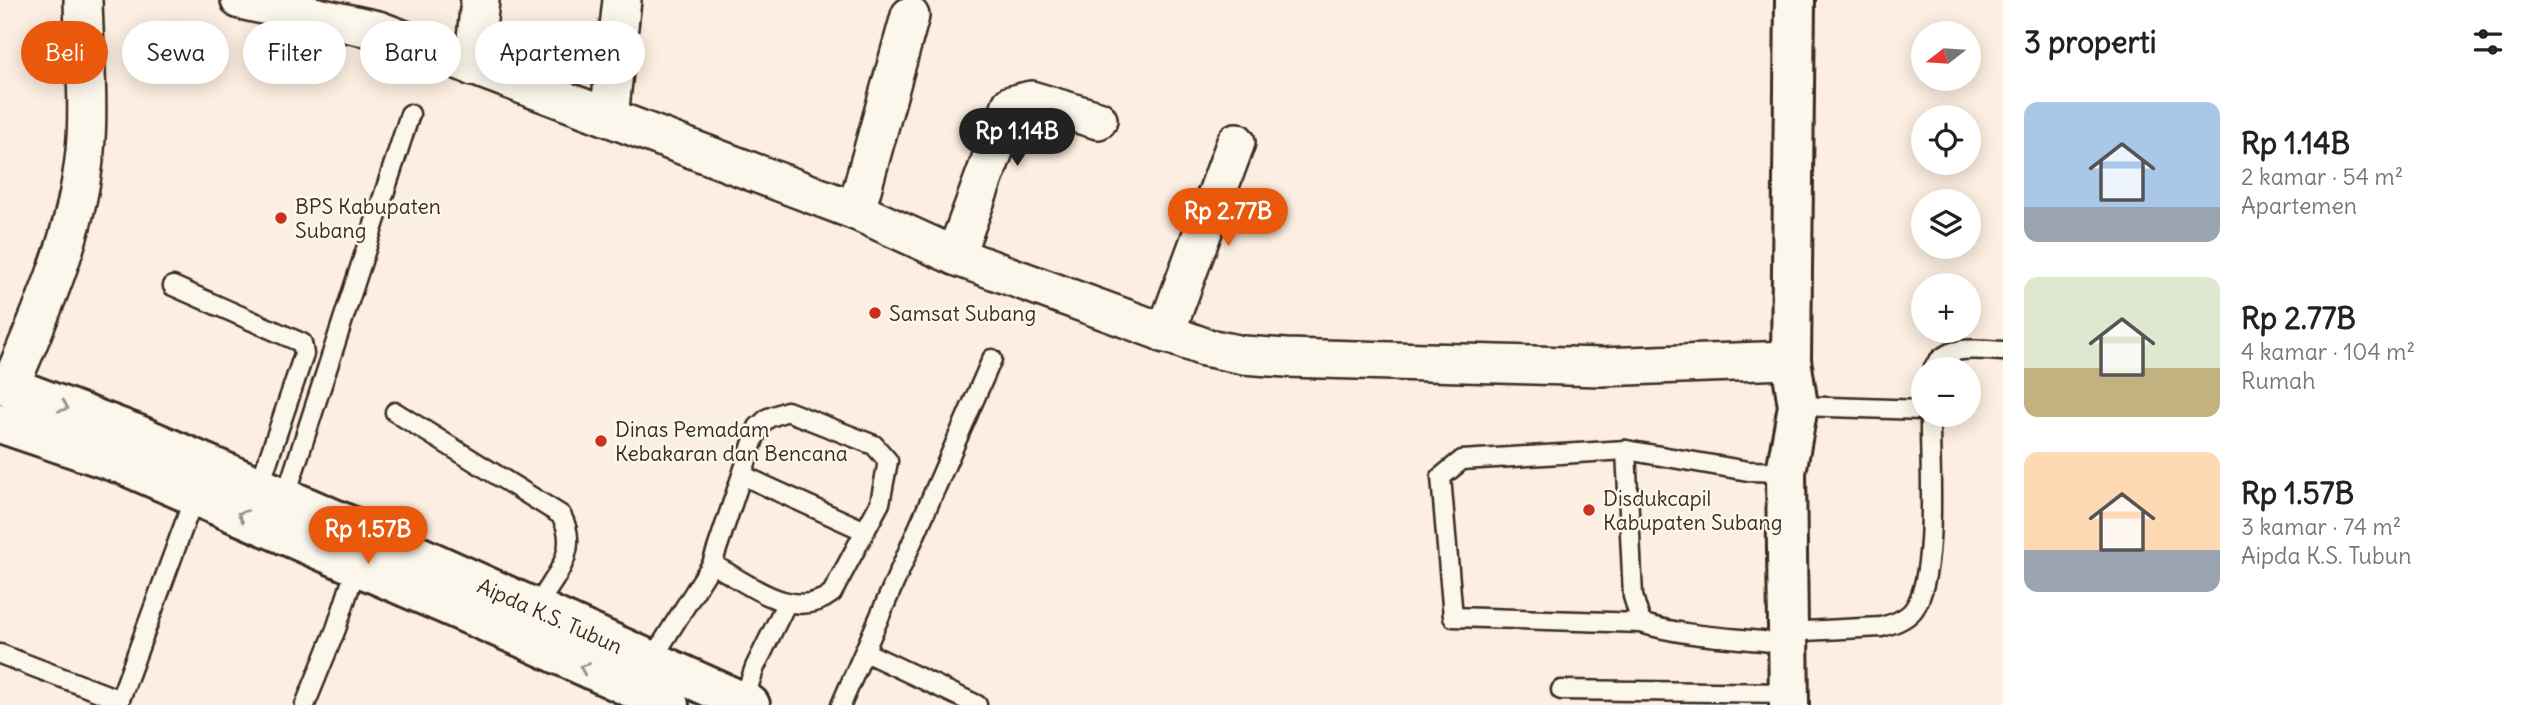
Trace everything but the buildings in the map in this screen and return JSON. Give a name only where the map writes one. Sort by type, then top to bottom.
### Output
[{"type":"street","points":[[5,384],[68,242],[79,194],[87,137],[82,0]]},
{"type":"street","points":[[473,67],[480,0]]},
{"type":"street","points":[[609,117],[622,0]]},
{"type":"street","points":[[1789,699],[1786,472],[1798,406],[1791,360],[1795,0]]},
{"type":"street","points":[[256,2],[378,30],[856,211],[955,256],[1165,334],[1243,355],[1601,367],[1791,360]]},
{"type":"street","points":[[856,211],[910,16]]},
{"type":"street","points":[[955,256],[1011,105],[1031,100],[1098,120]]},
{"type":"street","points":[[1165,334],[1236,142]]},
{"type":"street","name":"Aipda K.S. Tubun","points":[[5,384],[272,493],[527,624],[617,694],[668,705]]},
{"type":"street","name":"Aipda K.S. Tubun","points":[[0,423],[124,465],[357,565],[527,624],[651,661],[747,704]]},
{"type":"lane","points":[[272,493],[410,114]]},
{"type":"lane","points":[[173,286],[302,343],[304,354],[272,493]]},
{"type":"lane","points":[[1944,357],[1961,349],[2003,351]]},
{"type":"lane","points":[[841,705],[992,359]]},
{"type":"lane","points":[[1798,406],[1911,410]]},
{"type":"lane","points":[[395,412],[561,515],[569,528],[569,554],[527,624]]},
{"type":"lane","points":[[651,661],[712,564],[744,476],[758,427],[780,412],[874,445],[888,461],[886,483],[866,531],[832,593],[810,606],[786,604],[712,564]]},
{"type":"lane","points":[[1786,472],[1748,471],[1626,450],[1462,460],[1441,477],[1453,617],[1641,623],[1670,632],[1787,638],[1896,623],[1914,611],[1929,567],[1930,427]]},
{"type":"lane","points":[[1626,450],[1633,596],[1641,623]]},
{"type":"lane","points":[[744,476],[866,531]]},
{"type":"lane","points":[[0,654],[119,703],[195,495]]},
{"type":"lane","points":[[305,705],[336,629],[357,565]]},
{"type":"lane","points":[[747,704],[755,667],[786,604]]},
{"type":"lane","points":[[864,652],[978,705]]},
{"type":"lane","points":[[1561,690],[1789,699]]},
{"type":"place","name":"BPS Kabupaten Subang","points":[[281,218]]},
{"type":"place","name":"Samsat Subang","points":[[875,313]]},
{"type":"place","name":"Dinas Pemadam Kebakaran dan Bencana","points":[[601,441]]},
{"type":"place","name":"Disdukcapil Kabupaten Subang","points":[[1589,510]]}]
